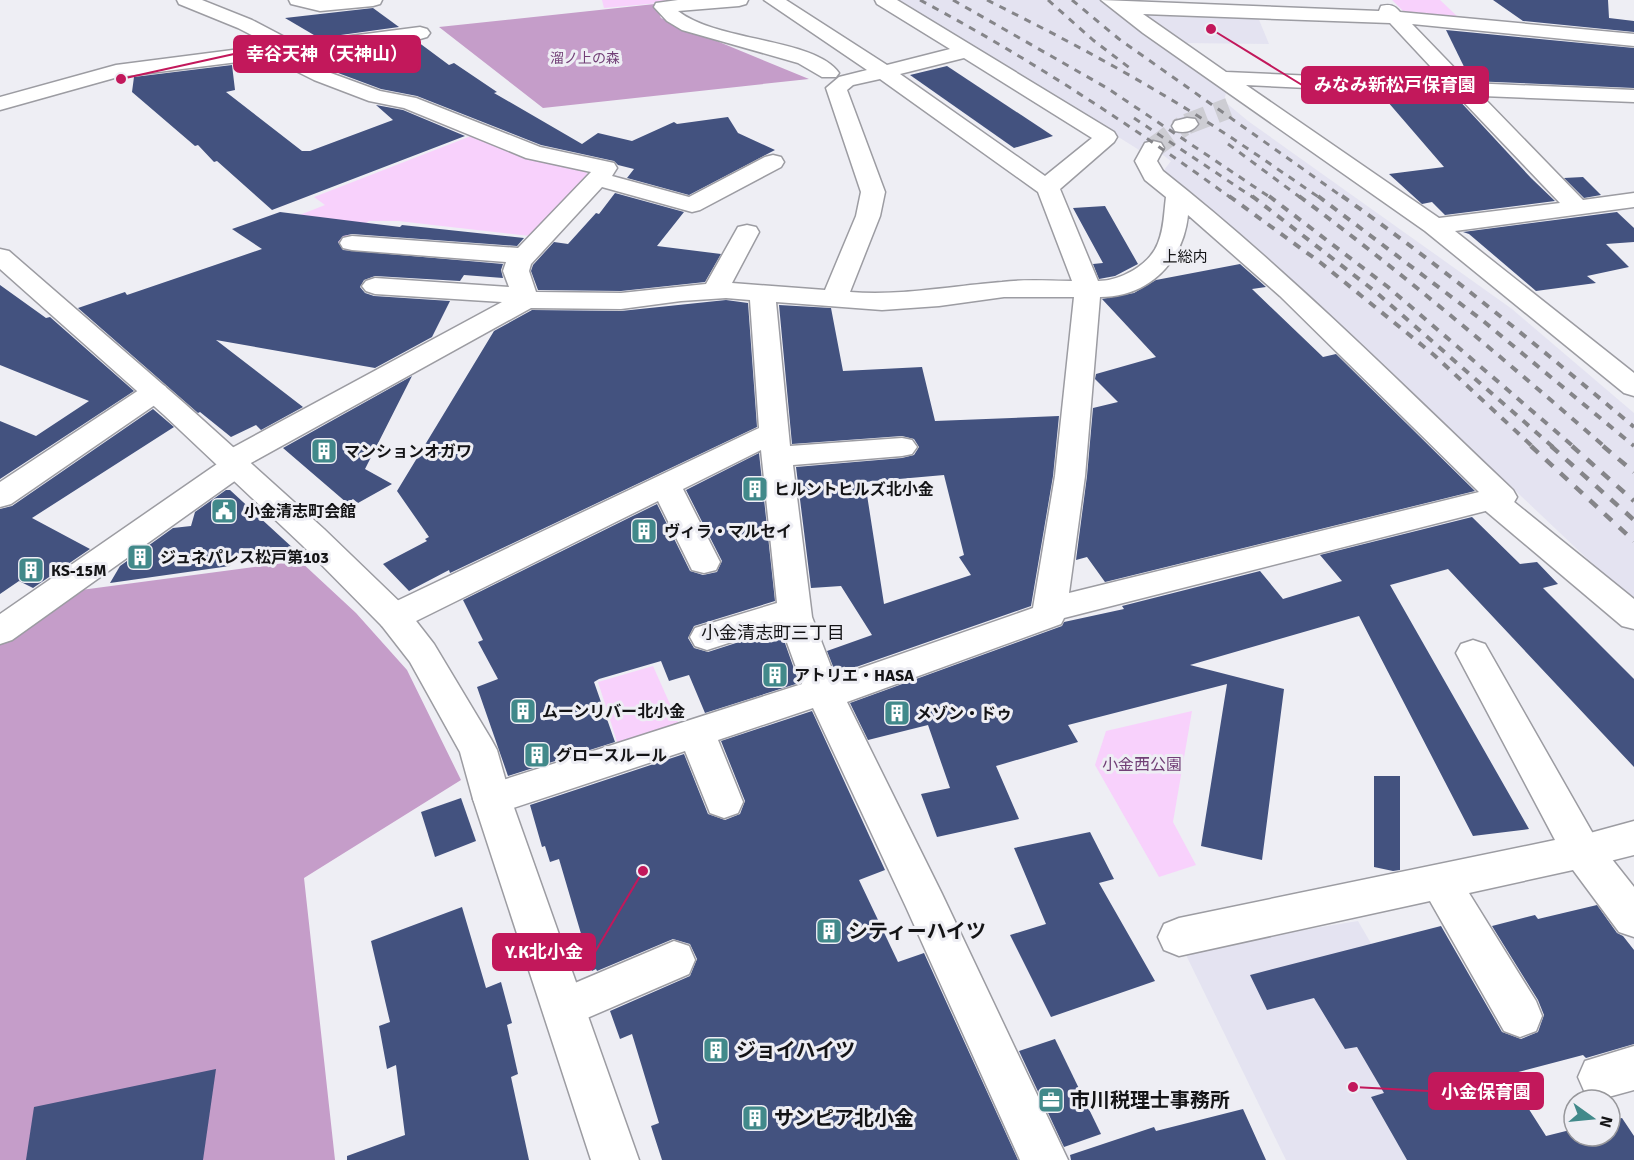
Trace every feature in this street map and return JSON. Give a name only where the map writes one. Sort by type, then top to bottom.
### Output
[{"type":"street","points":[[186,0],[245,24],[321,76],[376,97],[409,102],[534,153],[606,168],[523,256],[516,271],[526,298]]},
{"type":"street","points":[[298,0],[330,5],[373,0]]},
{"type":"street","points":[[740,0],[663,7],[669,16],[697,28],[806,59],[830,72]]},
{"type":"street","points":[[492,799],[825,693],[1049,615],[1069,488],[1088,289],[1048,189],[884,72],[774,0]]},
{"type":"street","points":[[884,0],[1106,137],[1049,185],[1048,189]]},
{"type":"street","points":[[1379,0],[1576,206]]},
{"type":"street","points":[[1116,4],[1248,6],[1474,23],[1634,40]]},
{"type":"street","points":[[1116,4],[1434,226],[1531,301],[1634,387]]},
{"type":"street","points":[[1455,7],[1474,23]]},
{"type":"street","points":[[0,104],[116,71],[420,33]]},
{"type":"street","points":[[834,298],[868,216],[873,192],[836,88],[846,81],[967,51]]},
{"type":"street","points":[[1219,78],[1625,96],[1634,111]]},
{"type":"street","points":[[1229,108],[1255,101]]},
{"type":"street","points":[[1049,610],[1502,497],[1457,451],[1254,258],[1153,175],[1146,161],[1153,148]]},
{"type":"street","points":[[598,178],[692,205],[773,162]]},
{"type":"street","points":[[375,286],[526,298],[621,301],[715,291],[762,291],[834,298],[910,301],[1004,290],[1110,288],[1135,280],[1151,269],[1166,253],[1171,242],[1178,196]]},
{"type":"street","points":[[1434,226],[1634,200]]},
{"type":"street","points":[[715,291],[747,232]]},
{"type":"street","points":[[352,243],[523,256]]},
{"type":"street","points":[[3,262],[155,392],[313,537],[394,617],[422,653],[478,750],[492,799],[615,1160]]},
{"type":"street","points":[[762,291],[794,610],[825,693],[1044,1160]]},
{"type":"street","points":[[0,631],[233,464],[526,298]]},
{"type":"street","points":[[0,497],[155,392]]},
{"type":"street","points":[[394,617],[665,484],[776,444],[902,447]]},
{"type":"street","points":[[665,484],[704,562]]},
{"type":"street","points":[[1492,500],[1634,617]]},
{"type":"street","points":[[707,637],[794,610]]},
{"type":"street","points":[[1473,653],[1582,851],[1634,920]]},
{"type":"street","points":[[697,733],[724,802]]},
{"type":"street","points":[[1179,937],[1634,838]]},
{"type":"street","points":[[1440,882],[1520,1016]]},
{"type":"street","points":[[564,1008],[674,960]]},
{"type":"shaded area","points":[[892,0],[1104,0],[1227,89],[1224,101],[1248,121],[1512,309],[1634,413],[1634,603],[1315,301],[1176,188],[1164,170],[1171,161],[1145,142],[1139,150],[949,32]]},
{"type":"shaded area","points":[[1134,12],[1257,15],[1269,44],[1181,43]]},
{"type":"shaded area","points":[[1358,921],[1499,1160],[1286,1160],[1186,955],[1231,942]]},
{"type":"green space","points":[[602,0],[693,0],[604,8]]},
{"type":"green space","points":[[1392,0],[1440,0],[1459,18],[1406,14]]},
{"type":"green space","name":"溜ノ上の森","points":[[655,4],[661,18],[809,79],[543,108],[439,27]]},
{"type":"green space","points":[[476,136],[522,158],[585,171],[590,177],[530,236],[398,221],[369,221],[336,244],[277,224],[325,205],[314,197]]},
{"type":"green space","points":[[300,561],[356,613],[407,670],[461,780],[304,878],[335,1160],[0,1160],[0,644],[81,590]]},
{"type":"green space","points":[[653,666],[681,729],[619,748],[598,682]]},
{"type":"green space","name":"小金西公園","points":[[1192,711],[1173,822],[1196,865],[1159,877],[1095,765],[1106,731]]},
{"type":"building","points":[[1493,0],[1608,0],[1609,18],[1634,21],[1634,32],[1523,21]]},
{"type":"building","points":[[373,8],[399,27],[319,38],[285,18]]},
{"type":"building","points":[[1446,30],[1634,48],[1634,88],[1471,81]]},
{"type":"building","points":[[418,42],[449,65],[454,63],[497,92],[494,93],[582,144],[598,133],[632,141],[674,122],[677,124],[728,117],[738,133],[775,150],[689,195],[627,178],[634,169],[618,165],[614,161],[541,145],[417,96],[381,89],[338,73],[316,55]]},
{"type":"building","points":[[232,65],[235,90],[226,92],[302,151],[310,151],[393,120],[376,105],[403,110],[465,136],[272,210],[217,161],[214,162],[198,145],[195,146],[132,92],[134,77]]},
{"type":"building","points":[[947,66],[1053,136],[1014,148],[910,75]]},
{"type":"building","points":[[1381,94],[1456,97],[1555,201],[1445,215],[1432,202],[1422,204],[1389,174],[1444,167]]},
{"type":"building","points":[[1583,177],[1601,195],[1584,198],[1564,178]]},
{"type":"building","points":[[615,193],[684,212],[657,246],[721,254],[705,282],[621,291],[538,290],[531,271],[533,265],[554,242],[568,244],[596,213],[599,214]]},
{"type":"building","points":[[1105,206],[1138,264],[1115,276],[1099,279],[1093,264],[1103,263],[1073,208]]},
{"type":"building","points":[[280,212],[400,227],[402,225],[524,238],[517,246],[352,234],[343,236],[338,242],[343,250],[503,264],[501,270],[503,278],[464,275],[460,281],[375,276],[364,280],[360,287],[365,293],[374,296],[450,301],[432,337],[375,368],[216,340],[303,407],[261,430],[256,425],[231,437],[200,412],[198,413],[78,308],[125,292],[127,295],[262,249],[232,229]]},
{"type":"building","points":[[1617,212],[1634,228],[1634,242],[1606,244],[1629,267],[1587,276],[1596,283],[1536,291],[1469,234],[1463,232]]},
{"type":"building","points":[[1240,264],[1266,287],[1252,289],[1323,357],[1336,354],[1475,491],[1105,582],[1087,557],[1076,560],[1093,408],[1118,402],[1095,379],[1096,374],[1156,357],[1102,299],[1134,293],[1156,280]]},
{"type":"building","points":[[0,285],[46,318],[50,317],[134,391],[0,479],[0,421],[36,436],[89,401],[0,365]]},
{"type":"building","points":[[726,300],[748,303],[757,427],[450,573],[449,570],[409,591],[383,564],[427,541],[425,539],[429,537],[397,491],[494,331],[532,310],[621,311]]},
{"type":"building","points":[[779,305],[831,308],[843,371],[922,367],[935,421],[1059,416],[1053,476],[1031,606],[836,674],[827,651],[872,635],[841,586],[811,588],[796,467],[902,458],[914,455],[919,447],[914,439],[902,436],[792,444]],"holes":[[[944,475],[964,555],[959,557],[971,575],[884,604],[865,482]]]},
{"type":"building","points":[[412,376],[365,469],[392,484],[358,503],[353,499],[347,503],[283,448]]},
{"type":"building","points":[[153,409],[174,427],[32,518],[90,549],[33,588],[19,581],[0,594],[0,509],[12,506]]},
{"type":"building","points":[[759,453],[775,601],[694,626],[688,638],[694,648],[708,652],[780,629],[799,683],[705,713],[689,675],[669,681],[661,661],[599,679],[594,682],[615,742],[508,776],[477,687],[498,679],[478,642],[483,640],[463,600],[657,504],[690,571],[703,575],[717,572],[722,561],[686,490]]},
{"type":"building","points":[[226,490],[230,490],[294,549],[232,556],[230,566],[110,583],[120,566],[173,528],[191,526],[195,512]]},
{"type":"building","points":[[1472,517],[1520,564],[1537,562],[1558,584],[1543,588],[1634,679],[1634,767],[1448,569],[1390,585],[1529,829],[1473,836],[1359,616],[1190,665],[1284,689],[1262,860],[1201,846],[1227,684],[1068,725],[1078,742],[996,766],[1019,819],[937,837],[921,794],[950,788],[928,725],[868,740],[850,703],[1062,626],[1064,622],[1124,609],[1122,606],[1260,571],[1283,599],[1342,581],[1320,555]]},
{"type":"building","points":[[812,711],[885,870],[859,880],[898,962],[924,953],[1018,1160],[662,1160],[651,1126],[659,1123],[632,1034],[620,1039],[610,1011],[690,976],[697,959],[690,944],[673,939],[597,971],[596,969],[592,971],[559,859],[550,862],[545,846],[542,847],[530,805],[684,754],[708,814],[725,820],[740,814],[745,801],[721,741]]},
{"type":"building","points":[[1374,776],[1400,776],[1400,870],[1374,867]]},
{"type":"building","points":[[461,798],[476,841],[435,857],[421,812]]},
{"type":"building","points":[[1090,832],[1114,879],[1099,883],[1155,981],[1051,1017],[1010,935],[1046,924],[1014,848]]},
{"type":"building","points":[[1597,905],[1617,933],[1623,936],[1634,950],[1634,1044],[1586,1058],[1583,1055],[1507,1075],[1546,1136],[1562,1132],[1562,1148],[1622,1148],[1622,1118],[1634,1136],[1634,1160],[1407,1160],[1371,1097],[1384,1093],[1357,1047],[1345,1049],[1314,998],[1267,1010],[1250,975],[1441,926],[1502,1032],[1521,1039],[1538,1032],[1544,1015],[1538,1000],[1492,926],[1535,915],[1538,919]]},
{"type":"building","points":[[462,907],[486,988],[501,982],[512,1023],[507,1025],[518,1074],[511,1077],[529,1160],[347,1160],[347,1156],[405,1135],[396,1065],[387,1069],[379,1026],[390,1022],[371,941]]},
{"type":"building","points":[[1055,1039],[1101,1134],[1064,1147],[1019,1051]]},
{"type":"building","points":[[216,1069],[203,1160],[26,1160],[34,1107]]},
{"type":"building","points":[[1243,1109],[1266,1160],[1071,1160],[1070,1155],[1154,1127],[1156,1131]]},
{"type":"tunnel","points":[[1187,124],[1229,108]]},
{"type":"tunnel","points":[[1153,148],[1183,126]]},
{"type":"railway","points":[[920,0],[1001,45],[1079,93],[1156,144],[1231,198]]},
{"type":"railway","points":[[953,0],[1107,88],[1271,198]]},
{"type":"railway","points":[[987,0],[1160,93],[1320,198]]},
{"type":"railway","points":[[1048,0],[1093,40],[1131,69]]},
{"type":"railway","points":[[1072,0],[1119,39],[1344,198]]},
{"type":"railway","points":[[1134,118],[1254,198]]},
{"type":"railway","points":[[1228,144],[1301,198]]},
{"type":"railway","points":[[1229,196],[1321,263],[1434,355],[1533,447]]},
{"type":"railway","points":[[1252,196],[1377,293],[1553,447]]},
{"type":"railway","points":[[1269,196],[1388,287],[1574,447]]},
{"type":"railway","points":[[1299,196],[1454,318],[1605,447]]},
{"type":"railway","points":[[1318,196],[1482,320],[1634,446]]},
{"type":"railway","points":[[1342,196],[1454,280],[1634,427]]},
{"type":"railway","points":[[1531,446],[1634,541]]},
{"type":"railway","points":[[1551,446],[1634,520]]},
{"type":"railway","points":[[1572,446],[1634,501]]},
{"type":"railway","points":[[1603,446],[1634,472]]},
{"type":"place","name":"みなみ新松戸保育園","points":[[1211,29]]},
{"type":"place","name":"幸谷天神（天神山）","points":[[121,79]]},
{"type":"place","name":"マンションオガワ","points":[[324,451]]},
{"type":"place","name":"ヒルントヒルズ北小金","points":[[755,489]]},
{"type":"place","name":"小金清志町会館","points":[[224,511]]},
{"type":"place","name":"ヴィラ・マルセイ","points":[[644,531]]},
{"type":"place","name":"ジュネパレス松戸第103","points":[[140,557]]},
{"type":"place","name":"KS-15M","points":[[31,570]]},
{"type":"place","name":"アトリエ・HASA","points":[[775,675]]},
{"type":"place","name":"ムーンリバー北小金","points":[[523,711]]},
{"type":"place","name":"メゾン・ドゥ","points":[[897,713]]},
{"type":"place","name":"グロースルール","points":[[537,755]]},
{"type":"place","name":"Y.K北小金","points":[[643,871]]},
{"type":"place","name":"シティーハイツ","points":[[829,931]]},
{"type":"place","name":"ジョイハイツ","points":[[716,1050]]},
{"type":"place","name":"小金保育園","points":[[1353,1087]]},
{"type":"place","name":"市川税理士事務所","points":[[1051,1100]]},
{"type":"place","name":"サンピア北小金","points":[[755,1118]]},
{"type":"district","name":"上総内","points":[[1185,257]]},
{"type":"district","name":"小金清志町三丁目","points":[[773,633]]}]
